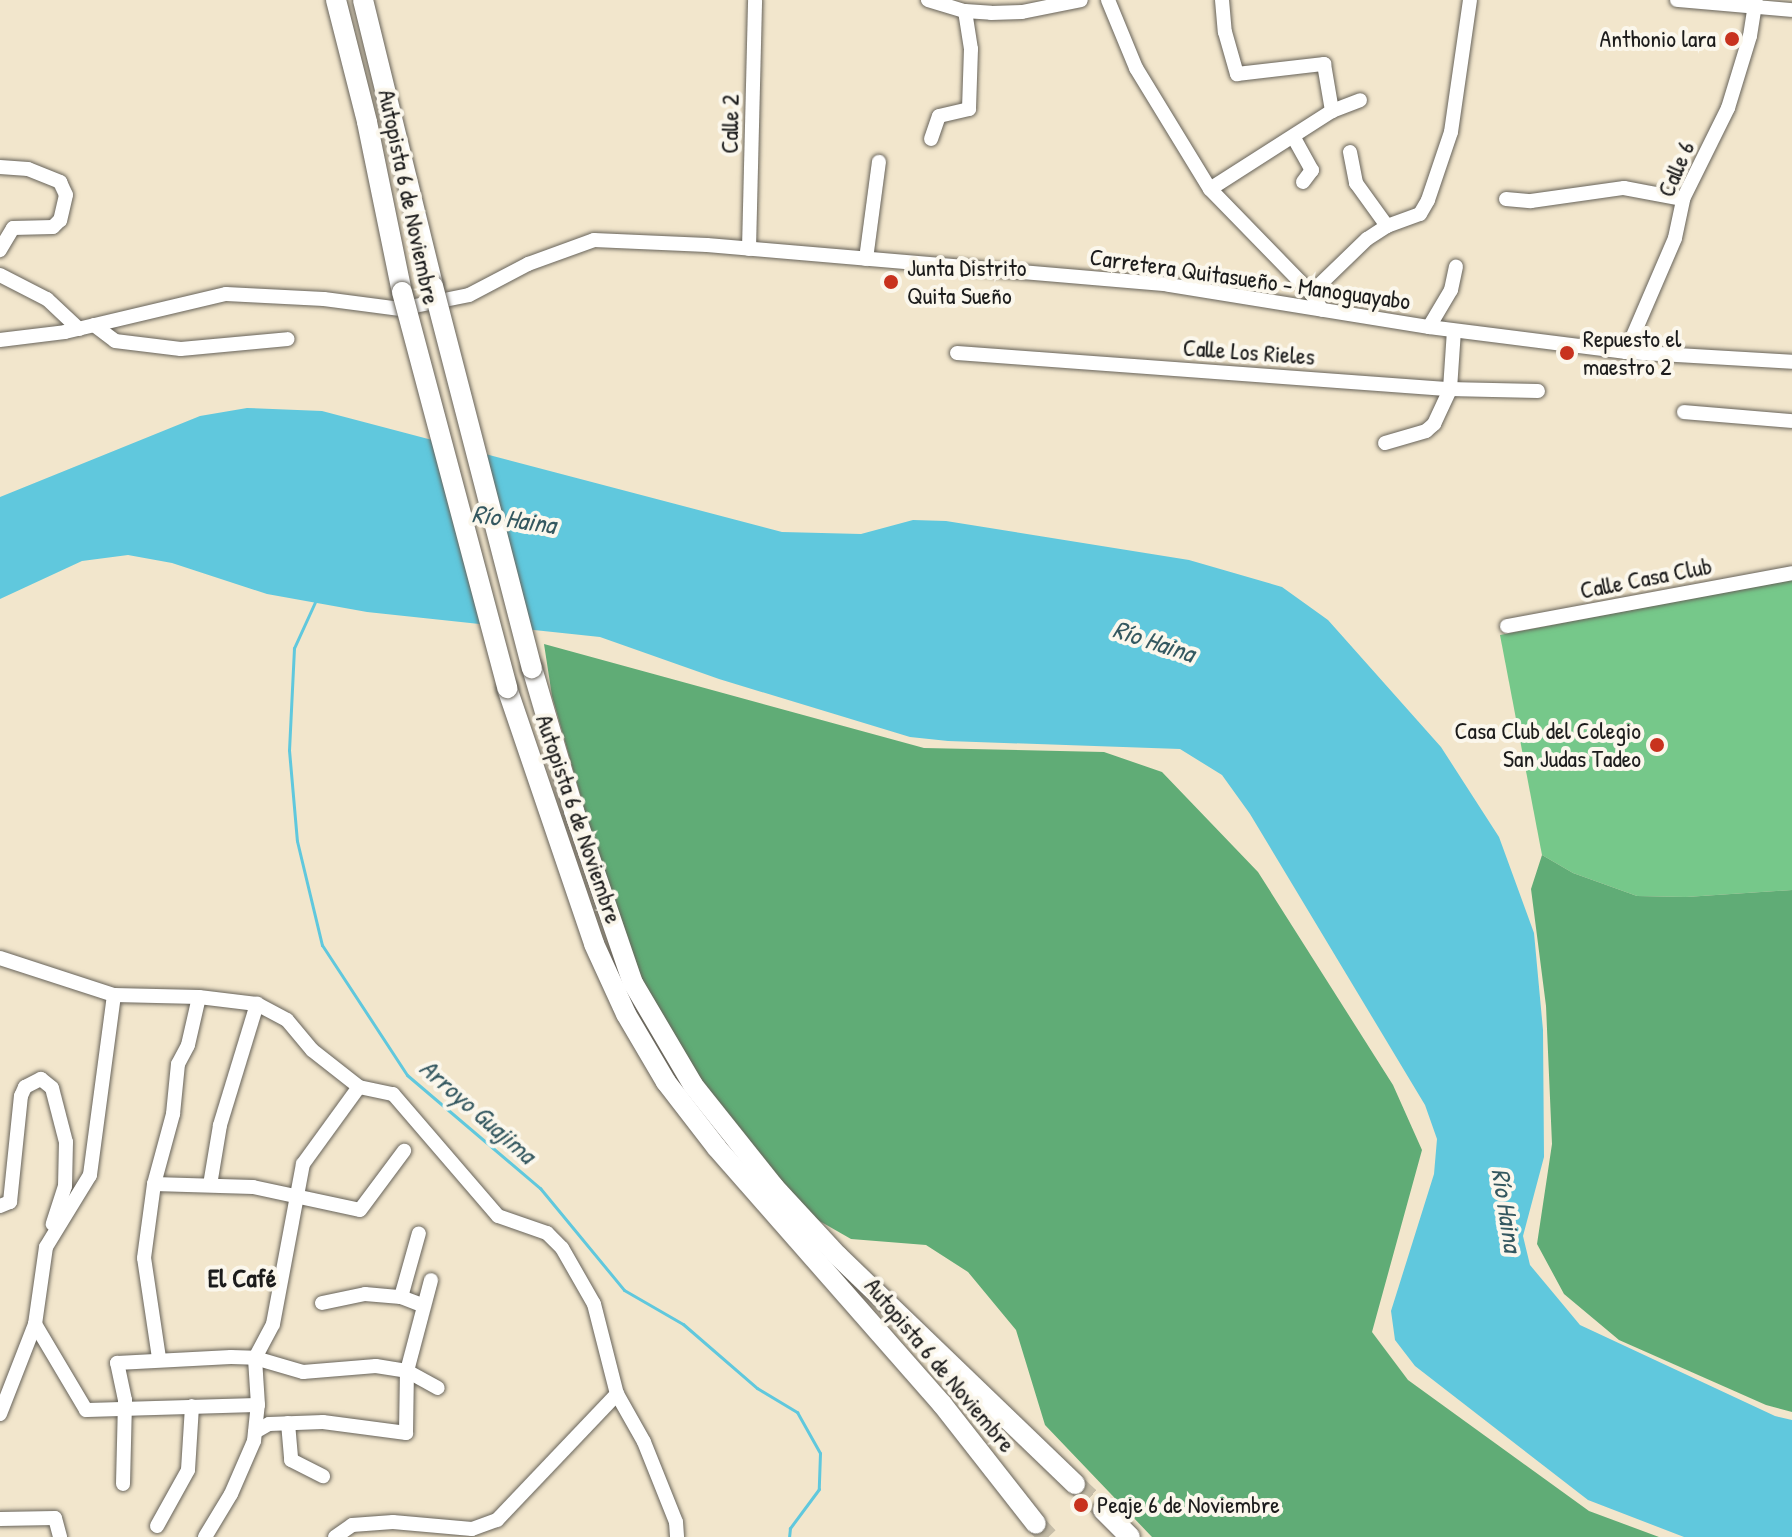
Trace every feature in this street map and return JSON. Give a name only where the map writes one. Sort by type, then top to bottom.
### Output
[{"type":"highway","name":"Autopista 6 de Noviembre","points":[[336,0],[367,122],[402,292],[507,688],[594,944],[626,1014],[666,1082],[717,1148],[942,1404],[1036,1524]]},
{"type":"highway","name":"Autopista 6 de Noviembre","points":[[363,0],[532,668],[583,839],[633,983],[693,1085],[774,1187],[838,1256],[1075,1484]]},
{"type":"highway","points":[[1103,1510],[1130,1537]]},
{"type":"street","name":"Calle 2","points":[[749,249],[755,0]]},
{"type":"street","points":[[928,0],[965,11],[1022,12],[1081,0]]},
{"type":"street","points":[[1222,0],[1225,32],[1237,74],[1324,64],[1332,111]]},
{"type":"street","points":[[1311,293],[1348,256],[1387,226],[1420,214],[1428,200],[1451,132],[1470,0]]},
{"type":"street","points":[[1677,0],[1756,3],[1792,10]]},
{"type":"street","points":[[1110,1],[1136,68],[1210,189],[1311,293],[1322,310]]},
{"type":"street","name":"Calle 6","points":[[1626,352],[1675,238],[1683,199],[1728,108],[1750,36],[1756,3]]},
{"type":"street","points":[[931,139],[939,116],[969,109],[971,49],[965,11]]},
{"type":"street","points":[[1210,189],[1332,111],[1360,100]]},
{"type":"street","points":[[1294,138],[1312,170],[1303,182]]},
{"type":"street","points":[[1350,152],[1356,183],[1387,226]]},
{"type":"street","points":[[866,259],[879,162]]},
{"type":"street","points":[[0,167],[28,169],[60,182],[66,195],[60,220],[53,227],[13,228],[0,250]]},
{"type":"street","points":[[1506,199],[1542,200],[1624,188],[1683,199]]},
{"type":"street","name":"Carretera Quitasueño - Manoguayabo","points":[[0,340],[87,327],[226,294],[324,299],[400,309],[469,295],[528,264],[594,240],[749,249],[1169,285],[1454,331],[1626,352],[1792,362]]},
{"type":"street","points":[[1429,327],[1451,290],[1456,267]]},
{"type":"street","points":[[0,275],[47,299],[87,327],[115,341],[181,349],[288,339]]},
{"type":"street","points":[[1385,443],[1426,431],[1434,424],[1450,389],[1454,331]]},
{"type":"street","name":"Calle Los Rieles","points":[[957,353],[1450,389],[1538,391]]},
{"type":"street","points":[[1684,412],[1792,421]]},
{"type":"street","name":"Calle Casa Club","points":[[1507,626],[1792,573]]},
{"type":"street","points":[[0,958],[114,995],[199,997],[257,1004],[287,1020],[312,1050],[359,1087],[393,1094],[498,1216],[547,1233],[562,1248],[594,1304],[617,1394],[644,1442],[676,1522],[677,1537]]},
{"type":"street","points":[[46,1247],[90,1175],[114,995]]},
{"type":"street","points":[[159,1358],[144,1258],[154,1184],[173,1114],[178,1064],[188,1045],[199,997]]},
{"type":"street","points":[[210,1185],[220,1125],[257,1004]]},
{"type":"street","points":[[0,1206],[10,1202],[21,1096],[33,1081],[47,1081],[52,1088],[66,1142],[65,1186],[46,1247],[35,1324],[0,1414]]},
{"type":"street","points":[[205,1537],[231,1494],[255,1432],[258,1405],[255,1358],[273,1324],[303,1164],[359,1087]]},
{"type":"street","points":[[154,1184],[253,1187],[360,1210],[404,1151]]},
{"type":"street","points":[[0,1162],[16,1165]]},
{"type":"street","points":[[401,1297],[419,1233]]},
{"type":"street","points":[[255,1432],[269,1424],[323,1422],[406,1433],[407,1371],[431,1280]]},
{"type":"street","points":[[322,1303],[365,1294],[401,1297],[422,1305]]},
{"type":"street","points":[[35,1324],[86,1410],[258,1405]]},
{"type":"street","points":[[123,1484],[125,1400],[117,1363],[159,1358],[255,1358],[303,1372],[376,1366],[407,1371],[438,1388]]},
{"type":"street","points":[[335,1537],[352,1525],[393,1522],[472,1529],[497,1520],[617,1394]]},
{"type":"street","points":[[157,1526],[188,1470],[192,1406]]},
{"type":"street","points":[[288,1423],[291,1460],[323,1476]]},
{"type":"street","points":[[0,1519],[55,1518],[60,1537]]},
{"type":"green space","name":"Casa Club del Colegio San Judas Tadeo","points":[[1792,579],[1792,890],[1686,897],[1637,896],[1573,873],[1542,855],[1500,635]]},
{"type":"green space","points":[[544,644],[924,748],[1104,752],[1162,772],[1258,872],[1393,1085],[1422,1150],[1372,1332],[1408,1380],[1589,1511],[1659,1537],[1152,1537],[1045,1425],[1016,1330],[968,1272],[926,1245],[851,1239],[809,1215],[729,1123],[668,1035],[618,926],[552,696]]},
{"type":"green space","points":[[1542,855],[1573,873],[1637,896],[1686,897],[1792,890],[1792,1412],[1766,1405],[1619,1340],[1564,1294],[1537,1244],[1552,1144],[1546,1006],[1531,889]]},
{"type":"water","name":"Río Haina","points":[[247,408],[322,411],[782,532],[861,534],[913,520],[946,521],[1189,560],[1282,587],[1328,620],[1441,747],[1499,837],[1534,933],[1543,1030],[1544,1157],[1523,1236],[1530,1265],[1580,1325],[1775,1416],[1792,1420],[1792,1537],[1684,1537],[1588,1500],[1415,1366],[1395,1340],[1391,1311],[1434,1174],[1437,1139],[1425,1105],[1250,814],[1222,775],[1180,749],[910,737],[719,679],[600,637],[367,612],[267,594],[172,563],[128,555],[82,561],[0,599],[0,497],[200,416]]},
{"type":"pier","points":[[432,436],[484,449],[531,635],[482,630]]},
{"type":"waterway","name":"Arroyo Guajima","points":[[315,602],[294,648],[289,750],[297,841],[322,945],[407,1075],[540,1188],[624,1290],[683,1324],[757,1388],[797,1412],[820,1453],[819,1489],[790,1528],[789,1537]]},
{"type":"tunnel","points":[[1075,1484],[1103,1510]]},
{"type":"tunnel","points":[[1036,1524],[1048,1537]]},
{"type":"place","name":"Anthonio lara","points":[[1732,39]]},
{"type":"place","name":"Junta Distrito Quita Sueño","points":[[891,282]]},
{"type":"place","name":"Repuesto el maestro 2","points":[[1567,353]]},
{"type":"place","name":"Casa Club del Colegio San Judas Tadeo","points":[[1657,745]]},
{"type":"place","name":"Peaje 6 de Noviembre","points":[[1081,1505]]},
{"type":"district","name":"El Café","points":[[242,1278]]}]
